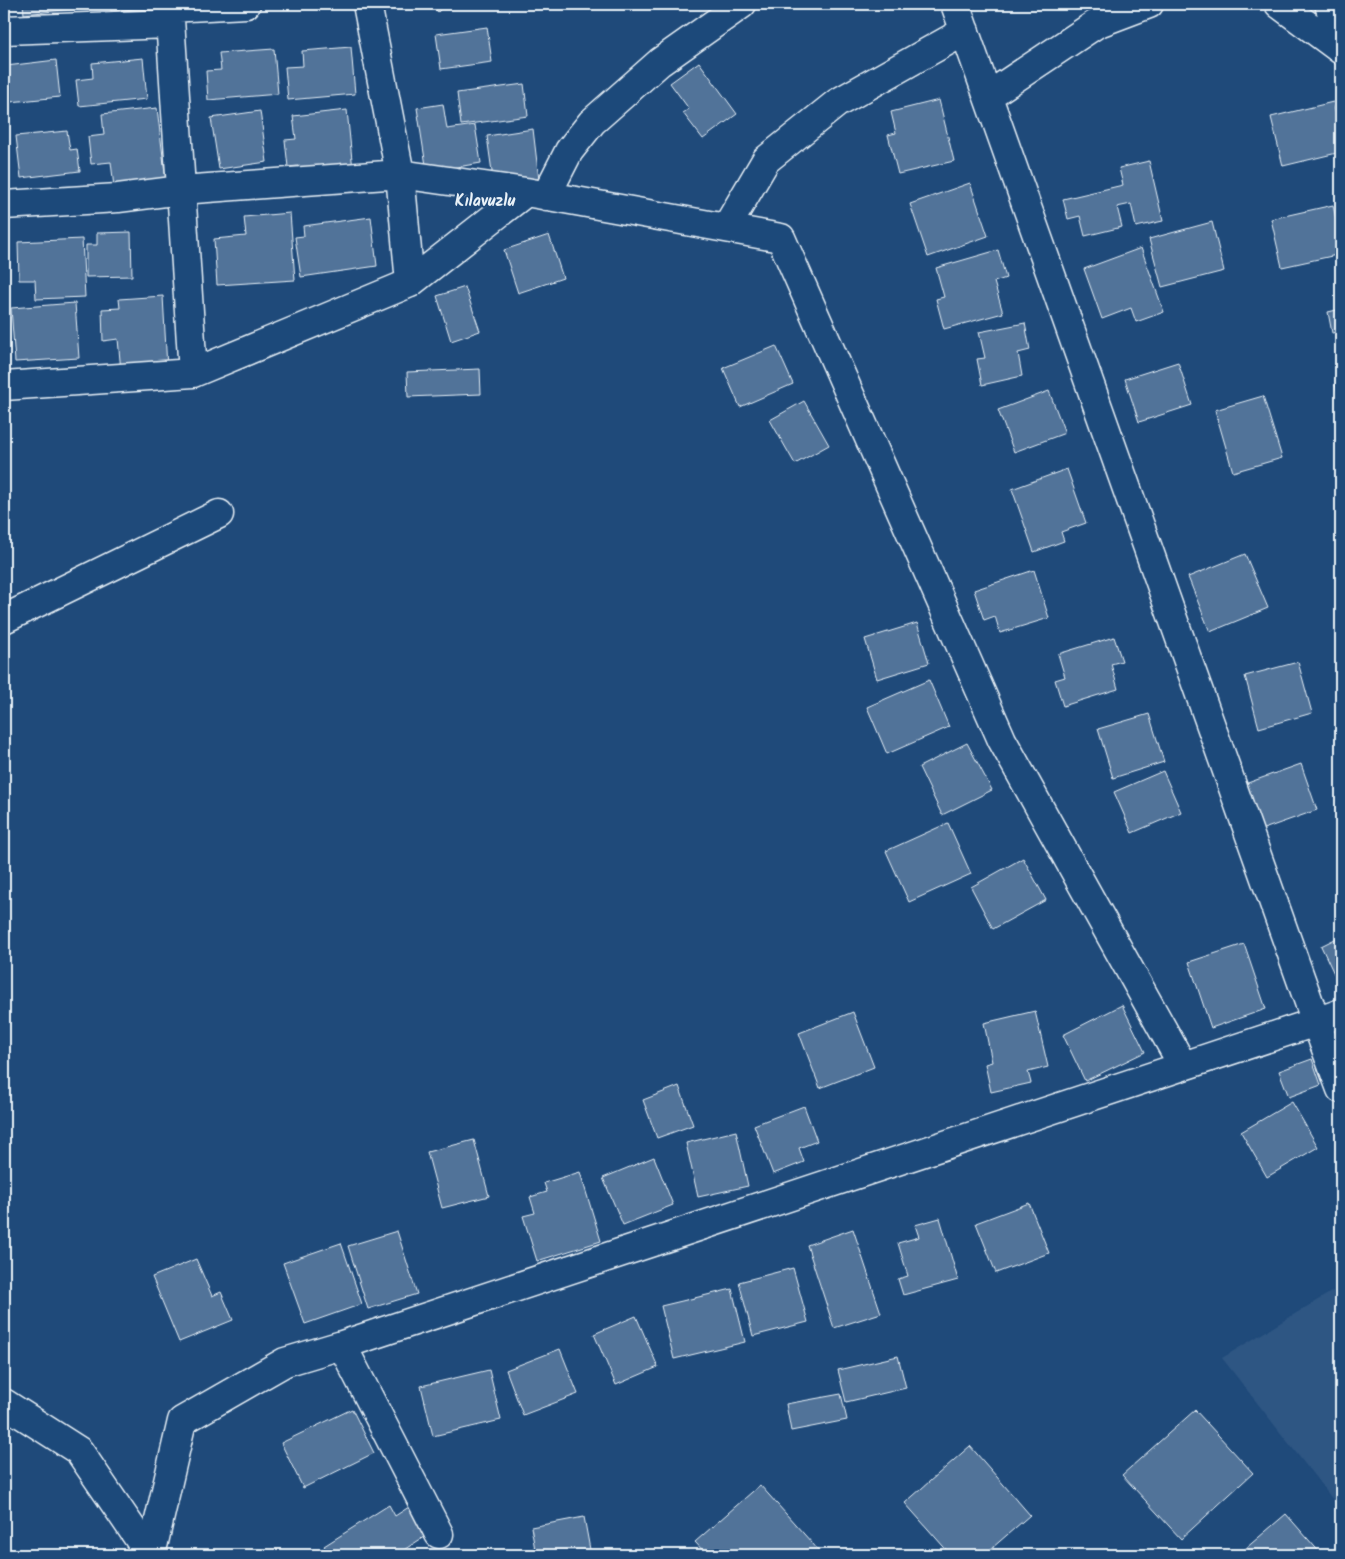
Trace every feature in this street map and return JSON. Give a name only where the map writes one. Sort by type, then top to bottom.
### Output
[{"type":"street","points":[[4,30],[246,4]]},
{"type":"street","points":[[367,4],[400,174],[410,283]]},
{"type":"street","points":[[4,386],[193,374],[410,283],[536,194],[592,122],[660,62],[742,4]]},
{"type":"street","points":[[955,4],[1341,1089]]},
{"type":"street","points":[[988,96],[1096,24],[1149,4]]},
{"type":"street","points":[[1279,4],[1341,50]]},
{"type":"street","points":[[1329,4],[1341,45]]},
{"type":"street","points":[[169,12],[193,374]]},
{"type":"street","points":[[726,228],[766,160],[837,103],[965,30]]},
{"type":"street","points":[[4,205],[118,198],[180,190],[400,174],[536,194],[781,238],[1002,740],[1183,1066]]},
{"type":"street","points":[[4,619],[219,514]]},
{"type":"street","points":[[150,1555],[182,1421],[285,1362],[342,1345],[1316,1022],[1341,1012]]},
{"type":"street","points":[[342,1345],[439,1534]]},
{"type":"street","points":[[4,1404],[79,1451],[150,1555]]},
{"type":"shaded area","points":[[1341,1286],[1341,1510],[1222,1358]]},
{"type":"building","points":[[4,4],[23,4],[4,6]]},
{"type":"building","points":[[23,4],[72,4],[73,9],[24,14]]},
{"type":"building","points":[[110,4],[146,4],[146,8],[111,11]]},
{"type":"building","points":[[430,4],[446,4],[438,12]]},
{"type":"building","points":[[487,27],[492,62],[441,69],[436,34]]},
{"type":"building","points":[[351,47],[355,94],[288,100],[285,67],[303,66],[302,51]]},
{"type":"building","points":[[274,49],[278,94],[208,100],[206,71],[221,70],[219,53]]},
{"type":"building","points":[[143,58],[147,99],[79,106],[76,80],[93,78],[92,63]]},
{"type":"building","points":[[56,60],[60,97],[10,102],[6,66]]},
{"type":"building","points":[[699,62],[737,114],[703,139],[683,113],[689,109],[670,83]]},
{"type":"building","points":[[524,84],[528,116],[461,125],[457,93]]},
{"type":"building","points":[[939,100],[954,161],[898,174],[888,135],[896,133],[891,112]]},
{"type":"building","points":[[1333,102],[1341,137],[1341,152],[1283,166],[1271,117]]},
{"type":"building","points":[[443,104],[447,129],[475,125],[481,163],[427,172],[417,108]]},
{"type":"building","points":[[157,108],[166,181],[114,187],[111,162],[91,164],[88,137],[104,135],[102,114]]},
{"type":"building","points":[[347,110],[353,170],[299,176],[298,166],[288,167],[285,140],[296,139],[293,116]]},
{"type":"building","points":[[260,111],[267,162],[219,169],[211,118]]},
{"type":"building","points":[[533,129],[539,180],[494,186],[487,136]]},
{"type":"building","points":[[67,131],[70,150],[77,149],[80,171],[21,178],[16,136]]},
{"type":"building","points":[[1149,161],[1163,221],[1136,227],[1131,204],[1117,207],[1122,227],[1085,236],[1080,216],[1068,219],[1063,199],[1123,185],[1119,168]]},
{"type":"building","points":[[970,183],[988,236],[928,257],[910,204]]},
{"type":"building","points":[[1333,205],[1341,243],[1341,254],[1282,267],[1271,219]]},
{"type":"building","points":[[290,213],[295,280],[217,285],[214,239],[246,236],[244,217]]},
{"type":"building","points":[[371,217],[377,266],[301,277],[295,237],[304,236],[303,226]]},
{"type":"building","points":[[1212,222],[1224,271],[1162,287],[1149,239]]},
{"type":"building","points":[[131,232],[132,276],[86,277],[86,245],[97,245],[97,233]]},
{"type":"building","points":[[549,235],[563,278],[518,293],[504,250]]},
{"type":"building","points":[[82,239],[85,297],[36,299],[35,280],[19,280],[18,242]]},
{"type":"building","points":[[1141,248],[1164,312],[1136,322],[1131,308],[1102,319],[1084,269]]},
{"type":"building","points":[[998,250],[1006,278],[994,282],[1003,313],[944,329],[936,299],[944,297],[936,268]]},
{"type":"building","points":[[465,287],[480,331],[451,341],[437,296]]},
{"type":"building","points":[[163,296],[167,368],[121,371],[118,339],[103,341],[102,309],[120,308],[119,299]]},
{"type":"building","points":[[75,303],[79,358],[15,362],[11,308]]},
{"type":"building","points":[[1341,309],[1341,331],[1332,333],[1328,312]]},
{"type":"building","points":[[1025,323],[1030,350],[1018,353],[1022,376],[982,385],[977,359],[985,358],[979,332]]},
{"type":"building","points":[[776,346],[793,384],[740,407],[723,368]]},
{"type":"building","points":[[1178,362],[1192,405],[1139,422],[1125,379]]},
{"type":"building","points":[[480,369],[481,394],[408,397],[407,372]]},
{"type":"building","points":[[1341,383],[1341,404],[1335,385]]},
{"type":"building","points":[[1049,391],[1065,433],[1014,452],[998,410]]},
{"type":"building","points":[[1263,396],[1282,458],[1233,472],[1215,410]]},
{"type":"building","points":[[804,401],[829,445],[795,464],[770,420]]},
{"type":"building","points":[[1067,469],[1086,523],[1061,532],[1064,541],[1034,552],[1012,489]]},
{"type":"building","points":[[1245,554],[1268,608],[1210,632],[1188,577]]},
{"type":"building","points":[[1034,570],[1049,618],[1000,633],[995,616],[984,620],[974,590]]},
{"type":"building","points":[[917,623],[929,663],[877,679],[865,639]]},
{"type":"building","points":[[1114,637],[1122,661],[1111,664],[1118,689],[1063,706],[1055,680],[1065,677],[1058,654]]},
{"type":"building","points":[[1298,662],[1312,713],[1259,728],[1245,676]]},
{"type":"building","points":[[929,680],[949,727],[887,754],[867,707]]},
{"type":"building","points":[[1149,714],[1164,762],[1113,778],[1098,729]]},
{"type":"building","points":[[967,743],[992,790],[942,815],[919,767]]},
{"type":"building","points":[[1301,764],[1317,810],[1258,831],[1242,785]]},
{"type":"building","points":[[1163,771],[1181,812],[1132,833],[1114,792]]},
{"type":"building","points":[[948,823],[971,874],[909,902],[886,851]]},
{"type":"building","points":[[1023,858],[1046,900],[993,929],[971,887]]},
{"type":"building","points":[[1341,936],[1341,981],[1338,982],[1321,946]]},
{"type":"building","points":[[1244,944],[1266,1009],[1211,1028],[1189,962]]},
{"type":"building","points":[[1122,1005],[1145,1052],[1085,1081],[1063,1035]]},
{"type":"building","points":[[1035,1011],[1048,1067],[1028,1072],[1031,1083],[991,1092],[985,1064],[992,1062],[984,1023]]},
{"type":"building","points":[[853,1012],[874,1067],[820,1088],[799,1033]]},
{"type":"building","points":[[1312,1059],[1321,1085],[1289,1097],[1279,1071]]},
{"type":"building","points":[[679,1086],[693,1125],[657,1138],[643,1100]]},
{"type":"building","points":[[1292,1102],[1318,1147],[1267,1177],[1241,1132]]},
{"type":"building","points":[[804,1106],[817,1141],[799,1148],[804,1162],[773,1174],[754,1125]]},
{"type":"building","points":[[736,1131],[748,1186],[698,1197],[686,1143]]},
{"type":"building","points":[[474,1140],[489,1196],[442,1208],[427,1152]]},
{"type":"building","points":[[654,1157],[673,1205],[623,1225],[603,1178]]},
{"type":"building","points":[[580,1172],[601,1241],[537,1261],[523,1216],[535,1213],[530,1197],[547,1192],[544,1183]]},
{"type":"building","points":[[1029,1203],[1049,1253],[996,1273],[976,1223]]},
{"type":"building","points":[[940,1218],[958,1280],[903,1295],[898,1279],[908,1276],[898,1243],[919,1237],[915,1225]]},
{"type":"building","points":[[853,1229],[881,1313],[834,1328],[807,1245]]},
{"type":"building","points":[[397,1231],[417,1294],[368,1309],[348,1246]]},
{"type":"building","points":[[341,1243],[362,1304],[305,1324],[283,1263]]},
{"type":"building","points":[[196,1259],[212,1296],[221,1292],[233,1320],[179,1342],[152,1277]]},
{"type":"building","points":[[793,1268],[808,1322],[753,1336],[739,1282]]},
{"type":"building","points":[[732,1289],[745,1342],[674,1359],[661,1306]]},
{"type":"building","points":[[636,1316],[658,1367],[616,1385],[594,1334]]},
{"type":"building","points":[[560,1349],[578,1394],[523,1415],[506,1370]]},
{"type":"building","points":[[898,1356],[906,1388],[846,1402],[838,1370]]},
{"type":"building","points":[[489,1370],[501,1420],[433,1436],[421,1386]]},
{"type":"building","points":[[841,1394],[847,1420],[791,1431],[786,1404]]},
{"type":"building","points":[[352,1409],[374,1453],[303,1488],[281,1443]]},
{"type":"building","points":[[1195,1410],[1253,1473],[1181,1539],[1122,1475]]},
{"type":"building","points":[[970,1446],[1030,1515],[984,1555],[951,1555],[905,1503]]},
{"type":"building","points":[[760,1485],[821,1553],[818,1555],[707,1555],[695,1542]]},
{"type":"building","points":[[389,1505],[395,1516],[412,1505],[430,1533],[396,1555],[330,1555],[324,1546]]},
{"type":"building","points":[[1286,1514],[1322,1555],[1238,1555]]},
{"type":"building","points":[[584,1517],[591,1555],[536,1555],[531,1527]]},
{"type":"district","name":"Kılavuzlu","points":[[485,200]]}]
